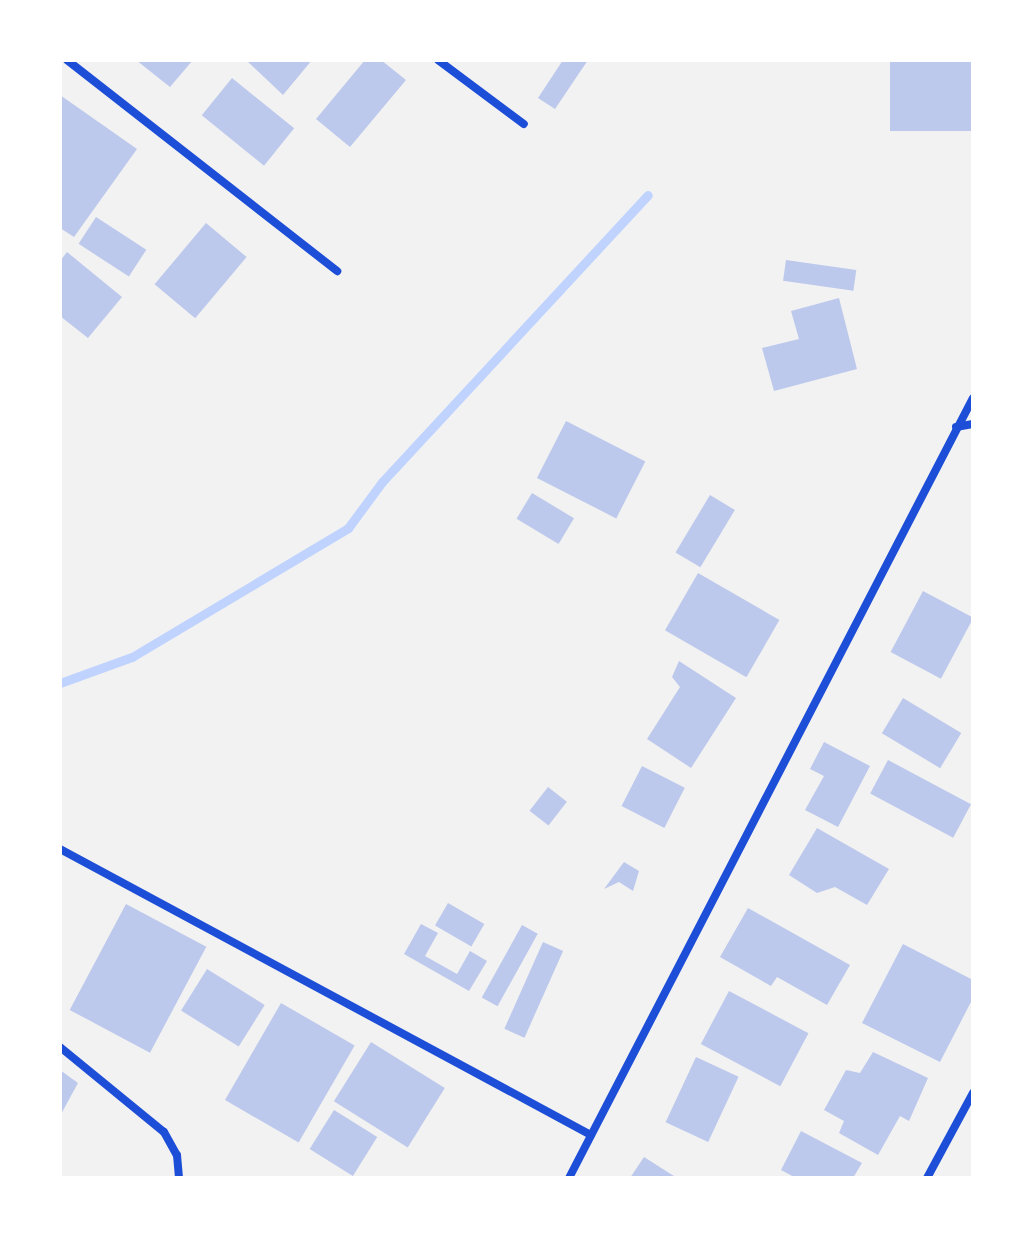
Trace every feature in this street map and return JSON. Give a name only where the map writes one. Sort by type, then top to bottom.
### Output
[{"type":"street","points":[[67,60],[337,271]]},
{"type":"street","points":[[438,60],[524,124]]},
{"type":"street","points":[[569,1178],[973,398]]},
{"type":"street","points":[[956,427],[973,424]]},
{"type":"street","points":[[60,849],[591,1135]]},
{"type":"street","points":[[60,1047],[164,1132],[177,1155],[179,1178]]},
{"type":"street","points":[[927,1178],[973,1093]]},
{"type":"building","points":[[136,60],[193,60],[170,87]]},
{"type":"building","points":[[246,60],[312,60],[283,95]]},
{"type":"building","points":[[365,60],[381,60],[406,80],[350,147],[316,119]]},
{"type":"building","points":[[563,60],[588,60],[555,109],[538,98]]},
{"type":"building","points":[[890,60],[973,60],[973,131],[890,131]]},
{"type":"building","points":[[232,78],[294,128],[264,166],[202,115]]},
{"type":"building","points":[[60,95],[137,149],[74,237],[60,228]]},
{"type":"building","points":[[96,217],[146,250],[129,277],[79,244]]},
{"type":"building","points":[[206,223],[247,257],[195,318],[155,284]]},
{"type":"building","points":[[67,252],[122,297],[88,338],[60,316],[60,261]]},
{"type":"building","points":[[786,260],[856,270],[853,291],[783,281]]},
{"type":"building","points":[[839,298],[857,369],[774,391],[762,348],[799,339],[791,311]]},
{"type":"building","points":[[566,421],[645,461],[616,518],[537,478]]},
{"type":"building","points":[[532,493],[574,518],[559,544],[517,519]]},
{"type":"building","points":[[710,495],[735,510],[700,567],[675,552]]},
{"type":"building","points":[[698,573],[779,620],[746,677],[665,630]]},
{"type":"building","points":[[923,591],[973,618],[941,679],[891,652]]},
{"type":"building","points":[[679,661],[736,698],[691,768],[647,739],[680,687],[672,677]]},
{"type":"building","points":[[903,698],[961,733],[940,768],[882,733]]},
{"type":"building","points":[[824,742],[870,766],[838,827],[805,810],[824,776],[810,769]]},
{"type":"building","points":[[888,760],[971,804],[953,838],[870,794]]},
{"type":"building","points":[[642,766],[685,788],[664,828],[622,806]]},
{"type":"building","points":[[548,787],[567,802],[548,825],[530,811]]},
{"type":"building","points":[[817,828],[889,869],[867,905],[835,887],[817,893],[789,875]]},
{"type":"building","points":[[624,862],[639,871],[633,891],[619,882],[604,889]]},
{"type":"building","points":[[448,903],[484,924],[471,947],[435,926]]},
{"type":"building","points":[[126,904],[206,947],[150,1053],[70,1010]]},
{"type":"building","points":[[748,908],[850,965],[827,1005],[777,977],[771,986],[720,957]]},
{"type":"building","points":[[421,924],[438,933],[425,956],[457,974],[470,951],[487,961],[469,991],[404,954]]},
{"type":"building","points":[[522,925],[538,934],[498,1006],[482,998]]},
{"type":"building","points":[[543,942],[563,951],[524,1038],[504,1029]]},
{"type":"building","points":[[903,944],[973,980],[973,998],[940,1062],[862,1023]]},
{"type":"building","points":[[207,969],[265,1005],[239,1047],[181,1011]]},
{"type":"building","points":[[729,991],[808,1033],[780,1086],[701,1044]]},
{"type":"building","points":[[281,1003],[355,1046],[299,1142],[225,1100]]},
{"type":"building","points":[[371,1042],[445,1088],[408,1147],[334,1101]]},
{"type":"building","points":[[873,1052],[928,1078],[909,1121],[900,1116],[878,1155],[839,1133],[844,1121],[824,1110],[846,1070],[860,1073]]},
{"type":"building","points":[[696,1057],[739,1077],[708,1142],[666,1122]]},
{"type":"building","points":[[60,1070],[78,1083],[60,1116]]},
{"type":"building","points":[[334,1110],[377,1137],[353,1176],[310,1149]]},
{"type":"building","points":[[801,1131],[862,1163],[853,1178],[796,1178],[781,1170]]},
{"type":"building","points":[[644,1157],[677,1178],[630,1178]]},
{"type":"waterway","points":[[60,683],[132,657],[348,528],[382,482],[648,195]]}]
